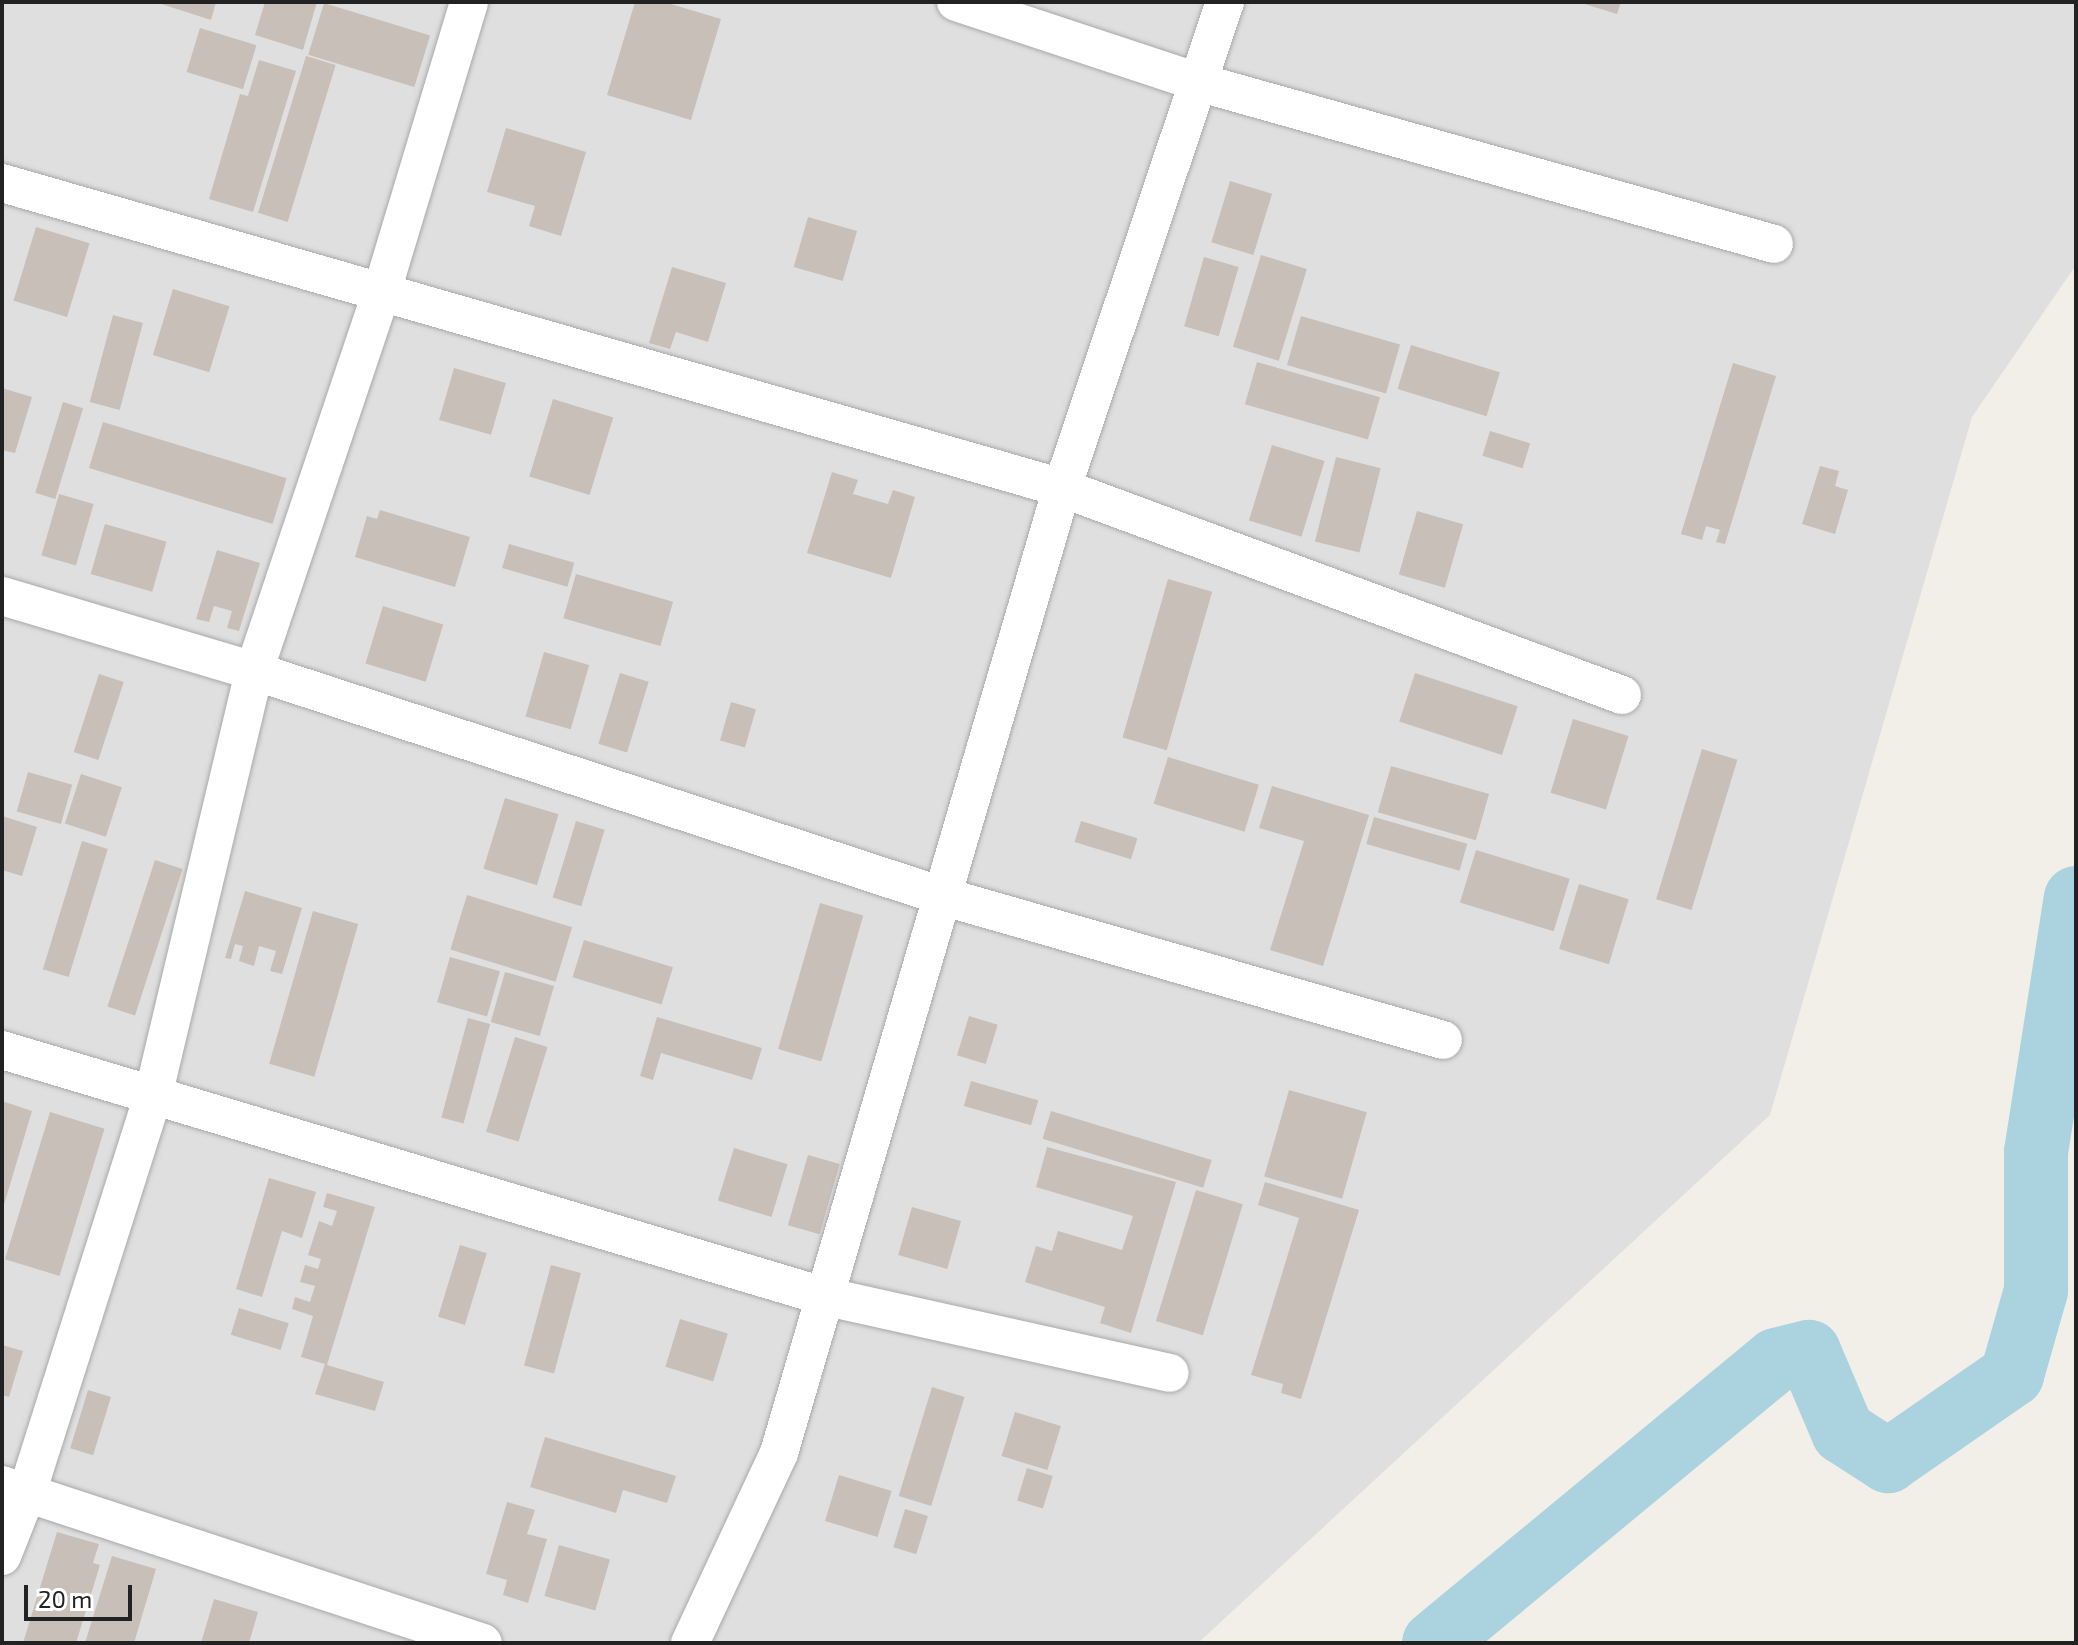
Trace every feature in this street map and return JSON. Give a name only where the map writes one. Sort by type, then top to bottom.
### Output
[{"type":"street","points":[[2,1556],[15,1489],[153,1096],[254,671],[381,294],[469,2]]},
{"type":"street","points":[[956,2],[1201,83],[1774,244]]},
{"type":"street","points":[[690,1643],[779,1453],[823,1296],[945,897],[1062,488],[1201,83],[1225,2]]},
{"type":"street","points":[[2,183],[1062,488],[1622,695]]},
{"type":"street","points":[[2,596],[254,671],[945,897],[1443,1040]]},
{"type":"street","points":[[2,1050],[823,1296],[1170,1373]]},
{"type":"street","points":[[15,1489],[483,1643]]},
{"type":"shaded area","points":[[2,2],[2076,2],[2076,265],[1972,417],[1770,1115],[1198,1643],[2,1643]]},
{"type":"building","points":[[155,2],[216,2],[211,20]]},
{"type":"building","points":[[265,2],[317,2],[303,50],[255,35]]},
{"type":"building","points":[[635,2],[664,2],[721,19],[691,120],[607,95]]},
{"type":"building","points":[[1578,2],[1621,2],[1617,14]]},
{"type":"building","points":[[324,3],[430,35],[414,87],[308,55]]},
{"type":"building","points":[[200,28],[256,45],[243,89],[187,72]]},
{"type":"building","points":[[306,56],[336,65],[288,222],[258,213]]},
{"type":"building","points":[[259,60],[296,71],[253,212],[209,199],[240,94],[248,96]]},
{"type":"building","points":[[506,128],[586,152],[561,236],[529,226],[535,206],[487,192]]},
{"type":"building","points":[[1230,181],[1272,194],[1253,255],[1211,242]]},
{"type":"building","points":[[808,217],[857,231],[843,281],[794,267]]},
{"type":"building","points":[[36,227],[90,243],[67,317],[13,301]]},
{"type":"building","points":[[1261,255],[1307,269],[1279,361],[1233,347]]},
{"type":"building","points":[[1204,257],[1239,267],[1219,336],[1184,326]]},
{"type":"building","points":[[672,267],[726,283],[708,342],[676,332],[670,349],[649,343]]},
{"type":"building","points":[[173,289],[229,306],[209,372],[153,355]]},
{"type":"building","points":[[113,315],[143,323],[120,410],[90,402]]},
{"type":"building","points":[[1301,316],[1400,344],[1386,393],[1287,365]]},
{"type":"building","points":[[1411,345],[1500,372],[1486,416],[1398,389]]},
{"type":"building","points":[[1257,362],[1380,397],[1368,440],[1245,404]]},
{"type":"building","points":[[1733,363],[1776,376],[1725,544],[1716,542],[1720,530],[1706,526],[1702,540],[1681,534]]},
{"type":"building","points":[[454,368],[506,383],[491,435],[439,420]]},
{"type":"building","points":[[2,388],[32,397],[15,453],[2,450]]},
{"type":"building","points":[[553,399],[613,417],[590,495],[529,476]]},
{"type":"building","points":[[63,402],[83,408],[55,499],[35,493]]},
{"type":"building","points":[[103,422],[287,478],[273,524],[89,468]]},
{"type":"building","points":[[1490,431],[1530,443],[1523,468],[1482,456]]},
{"type":"building","points":[[1272,445],[1325,461],[1301,537],[1249,521]]},
{"type":"building","points":[[1336,457],[1381,468],[1360,553],[1315,541]]},
{"type":"building","points":[[1820,466],[1839,471],[1835,486],[1848,490],[1835,534],[1802,524]]},
{"type":"building","points":[[832,472],[858,480],[853,494],[888,504],[893,490],[915,497],[891,578],[807,553]]},
{"type":"building","points":[[59,494],[94,504],[76,565],[41,556]]},
{"type":"building","points":[[380,510],[470,537],[455,587],[355,557],[367,516],[377,519]]},
{"type":"building","points":[[1417,511],[1463,524],[1445,588],[1399,574]]},
{"type":"building","points":[[105,524],[167,542],[152,592],[91,574]]},
{"type":"building","points":[[509,544],[574,563],[567,587],[502,568]]},
{"type":"building","points":[[217,550],[260,563],[239,631],[227,628],[232,611],[214,606],[209,622],[196,619]]},
{"type":"building","points":[[576,574],[673,602],[660,646],[563,618]]},
{"type":"building","points":[[1168,579],[1212,592],[1167,750],[1123,738]]},
{"type":"building","points":[[383,606],[443,624],[426,682],[365,663]]},
{"type":"building","points":[[544,652],[589,665],[571,729],[526,716]]},
{"type":"building","points":[[620,673],[649,682],[627,753],[598,744]]},
{"type":"building","points":[[1415,673],[1518,706],[1502,755],[1399,722]]},
{"type":"building","points":[[99,674],[124,682],[98,760],[74,752]]},
{"type":"building","points":[[731,702],[756,709],[745,748],[720,740]]},
{"type":"building","points":[[1573,719],[1628,736],[1606,810],[1550,793]]},
{"type":"building","points":[[1702,749],[1737,760],[1691,910],[1656,899]]},
{"type":"building","points":[[1168,757],[1259,785],[1245,832],[1154,804]]},
{"type":"building","points":[[1391,766],[1489,794],[1476,840],[1378,812]]},
{"type":"building","points":[[28,772],[72,785],[61,824],[17,811]]},
{"type":"building","points":[[81,774],[122,787],[106,837],[65,823]]},
{"type":"building","points":[[1272,786],[1369,815],[1323,966],[1270,950],[1304,841],[1259,828]]},
{"type":"building","points":[[505,798],[559,814],[537,885],[483,869]]},
{"type":"building","points":[[2,816],[37,827],[22,876],[2,870]]},
{"type":"building","points":[[1374,817],[1467,844],[1460,871],[1366,844]]},
{"type":"building","points":[[576,821],[605,830],[581,906],[553,898]]},
{"type":"building","points":[[1081,821],[1137,838],[1131,859],[1075,842]]},
{"type":"building","points":[[82,841],[108,849],[69,977],[43,969]]},
{"type":"building","points":[[1476,850],[1570,879],[1554,931],[1460,903]]},
{"type":"building","points":[[155,860],[183,869],[135,1015],[107,1006]]},
{"type":"building","points":[[1579,884],[1629,899],[1609,964],[1559,949]]},
{"type":"building","points":[[245,891],[302,908],[282,974],[270,971],[276,951],[259,946],[254,966],[239,961],[243,946],[235,944],[231,959],[225,958]]},
{"type":"building","points":[[467,895],[572,927],[556,982],[450,950]]},
{"type":"building","points":[[820,903],[863,915],[821,1062],[778,1049]]},
{"type":"building","points":[[313,911],[358,924],[314,1077],[269,1064]]},
{"type":"building","points":[[584,940],[673,967],[662,1004],[573,977]]},
{"type":"building","points":[[450,957],[500,971],[487,1017],[437,1002]]},
{"type":"building","points":[[505,972],[554,986],[540,1036],[491,1022]]},
{"type":"building","points":[[969,1016],[998,1025],[986,1064],[957,1055]]},
{"type":"building","points":[[657,1017],[762,1048],[752,1080],[661,1053],[653,1080],[640,1076]]},
{"type":"building","points":[[468,1018],[490,1024],[464,1123],[441,1117]]},
{"type":"building","points":[[515,1037],[548,1047],[519,1142],[486,1132]]},
{"type":"building","points":[[971,1081],[1038,1100],[1031,1125],[964,1106]]},
{"type":"building","points":[[1289,1090],[1367,1112],[1342,1199],[1264,1177]]},
{"type":"building","points":[[2,1101],[32,1111],[3,1208],[2,1208]]},
{"type":"building","points":[[1051,1111],[1212,1160],[1203,1188],[1043,1139]]},
{"type":"building","points":[[50,1112],[105,1129],[59,1276],[5,1259]]},
{"type":"building","points":[[1047,1147],[1176,1182],[1131,1333],[1100,1323],[1105,1307],[1025,1282],[1036,1246],[1052,1251],[1058,1231],[1122,1250],[1133,1216],[1036,1187]]},
{"type":"building","points":[[734,1148],[788,1164],[771,1217],[718,1201]]},
{"type":"building","points":[[808,1155],[840,1164],[820,1234],[788,1225]]},
{"type":"building","points":[[269,1178],[316,1192],[302,1238],[282,1231],[262,1297],[236,1289]]},
{"type":"building","points":[[1265,1182],[1359,1210],[1301,1399],[1281,1393],[1283,1384],[1251,1375],[1299,1218],[1258,1205]]},
{"type":"building","points":[[1196,1190],[1243,1204],[1203,1335],[1156,1321]]},
{"type":"building","points":[[327,1193],[375,1207],[327,1365],[384,1382],[375,1411],[315,1394],[325,1364],[301,1357],[313,1316],[292,1309],[295,1297],[310,1302],[315,1286],[300,1282],[305,1265],[318,1269],[321,1259],[308,1255],[319,1221],[332,1226],[337,1211],[323,1207]]},
{"type":"building","points":[[912,1207],[961,1221],[947,1269],[898,1255]]},
{"type":"building","points":[[460,1245],[487,1253],[465,1325],[438,1317]]},
{"type":"building","points":[[551,1265],[581,1273],[554,1373],[524,1365]]},
{"type":"building","points":[[239,1308],[289,1323],[281,1350],[231,1335]]},
{"type":"building","points":[[680,1319],[728,1334],[713,1381],[665,1367]]},
{"type":"building","points":[[2,1345],[23,1351],[9,1397],[2,1395]]},
{"type":"building","points":[[932,1387],[965,1397],[931,1506],[899,1496]]},
{"type":"building","points":[[88,1390],[111,1397],[93,1455],[70,1448]]},
{"type":"building","points":[[1015,1412],[1061,1426],[1047,1470],[1002,1456]]},
{"type":"building","points":[[545,1437],[676,1476],[667,1503],[623,1490],[616,1513],[530,1487]]},
{"type":"building","points":[[1027,1468],[1053,1476],[1043,1508],[1017,1501]]},
{"type":"building","points":[[839,1475],[892,1491],[878,1537],[825,1521]]},
{"type":"building","points":[[507,1502],[535,1510],[527,1534],[547,1539],[528,1603],[503,1595],[507,1580],[486,1574]]},
{"type":"building","points":[[905,1509],[928,1516],[916,1554],[893,1547]]},
{"type":"building","points":[[57,1532],[99,1544],[93,1563],[100,1565],[76,1643],[23,1643]]},
{"type":"building","points":[[559,1545],[610,1560],[595,1611],[544,1596]]},
{"type":"building","points":[[112,1556],[156,1569],[134,1643],[85,1643]]},
{"type":"building","points":[[214,1599],[258,1612],[249,1643],[201,1643]]},
{"type":"waterway","points":[[1434,1643],[1776,1360],[1809,1352],[1843,1432],[1888,1461],[2012,1375],[2036,1291],[2036,1152],[2076,898]]}]
